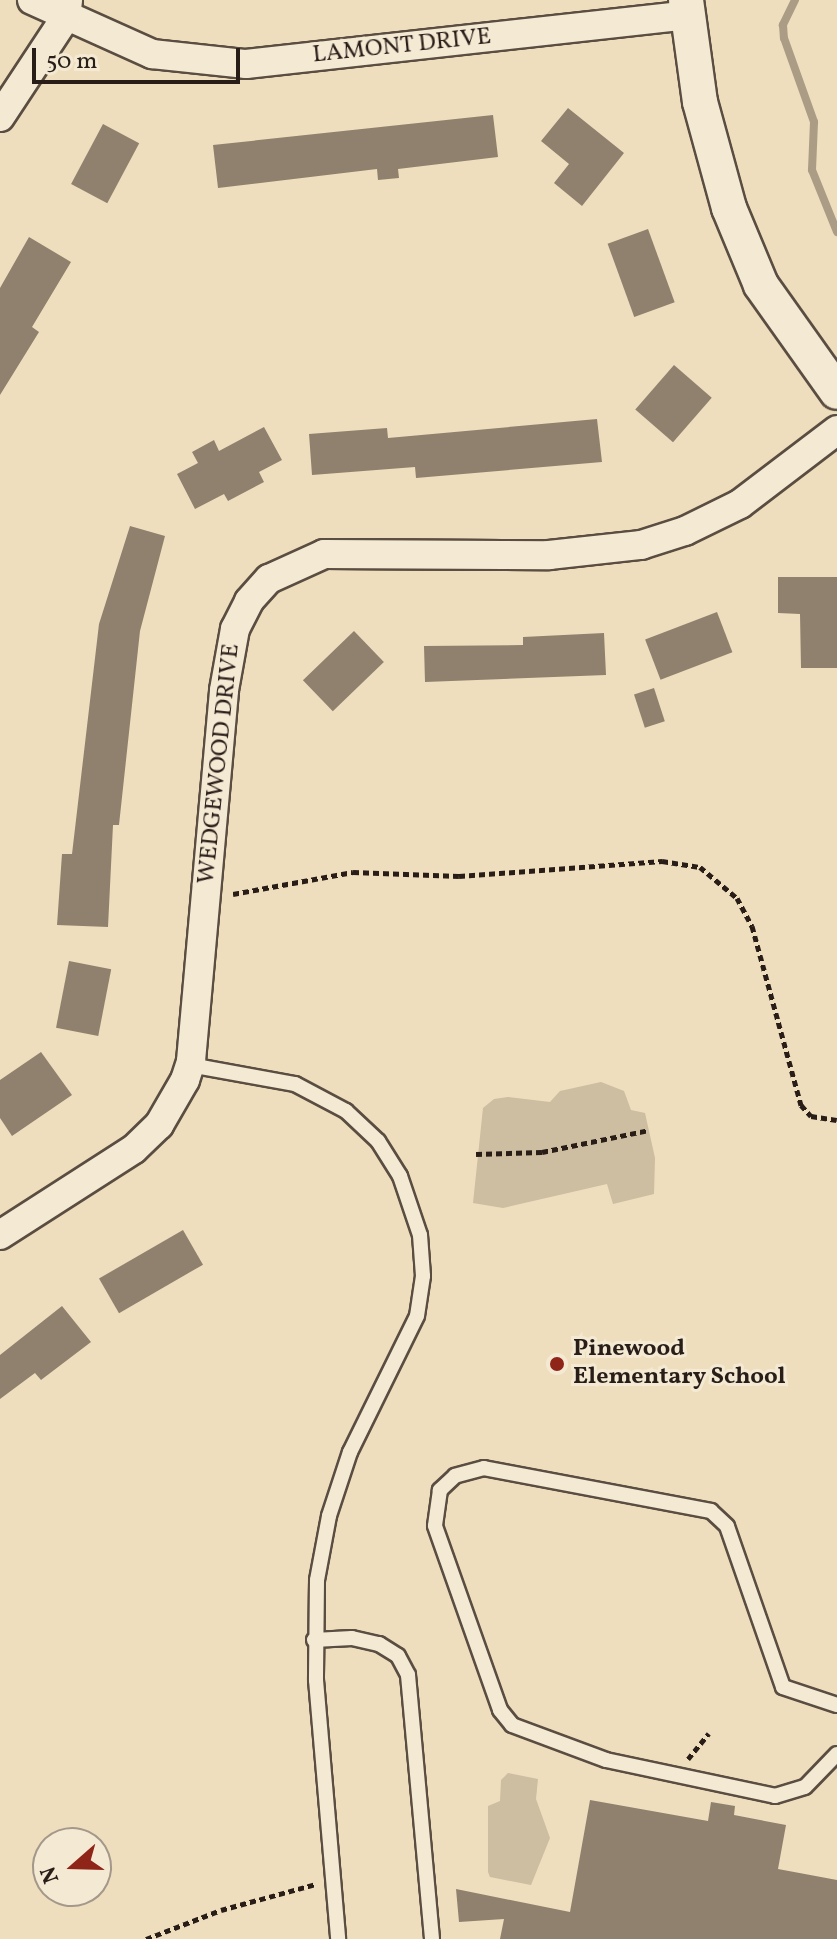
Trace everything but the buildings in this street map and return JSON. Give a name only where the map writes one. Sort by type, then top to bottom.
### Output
[{"type":"street","name":"LAMONT DRIVE","points":[[32,0],[67,8],[152,54],[246,64],[687,8]]},
{"type":"street","points":[[0,117],[67,8]]},
{"type":"street","points":[[687,8],[700,102],[729,208],[761,285],[837,392]]},
{"type":"street","name":"WEDGEWOOD DRIVE","points":[[0,1235],[134,1149],[169,1111],[190,1065],[224,690],[235,629],[249,601],[269,579],[324,554],[549,555],[641,545],[685,531],[740,504],[837,430]]},
{"type":"lane","points":[[190,1065],[295,1084],[346,1111],[389,1158],[416,1216],[423,1276],[417,1316],[359,1432],[336,1492],[317,1580],[314,1640],[338,1939]]},
{"type":"lane","points":[[837,1705],[783,1687],[727,1526],[711,1511],[484,1468],[447,1482],[435,1501],[435,1526],[505,1718],[539,1738],[606,1760],[775,1796],[805,1787],[837,1754]]},
{"type":"lane","points":[[314,1640],[352,1638],[379,1644],[398,1656],[408,1675],[432,1939]]},
{"type":"path","points":[[233,894],[353,872],[459,876],[662,861],[700,867],[737,898],[752,926],[801,1105],[817,1119],[837,1120]]},
{"type":"path","points":[[476,1154],[542,1152],[649,1130]]},
{"type":"path","points":[[675,1775],[709,1733]]},
{"type":"path","points":[[146,1939],[221,1910],[333,1880]]},
{"type":"shaded area","points":[[601,1082],[624,1091],[631,1110],[645,1113],[655,1158],[654,1194],[613,1204],[607,1184],[503,1208],[473,1203],[483,1108],[494,1099],[508,1097],[550,1102],[560,1091]]},
{"type":"shaded area","points":[[508,1773],[538,1779],[536,1799],[550,1838],[531,1885],[490,1877],[488,1872],[488,1806],[500,1801],[501,1780]]},
{"type":"waterway","points":[[795,0],[783,25],[784,38],[814,122],[812,170],[837,232]]},
{"type":"place","name":"Pinewood Elementary School","points":[[557,1364]]}]
